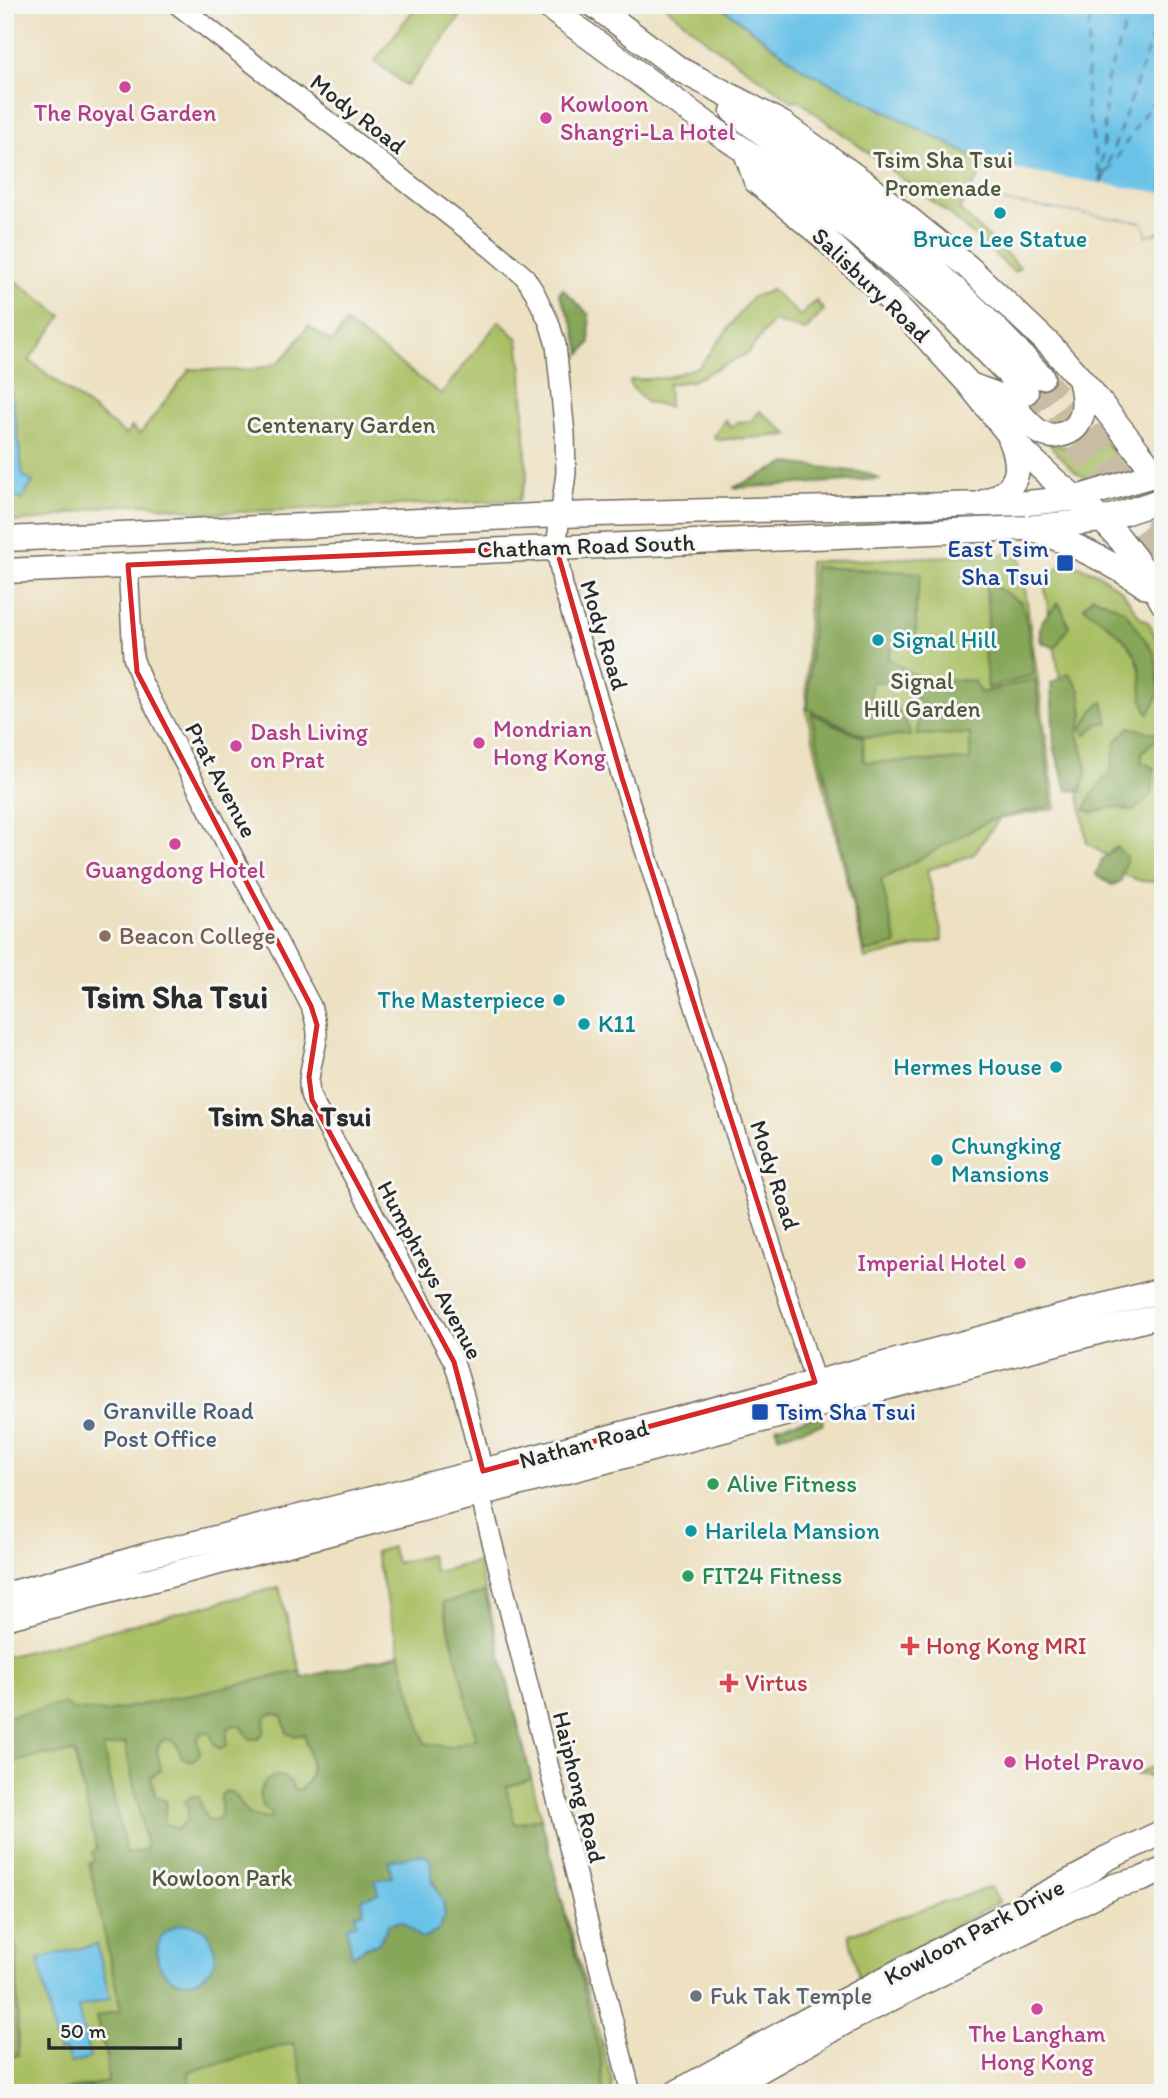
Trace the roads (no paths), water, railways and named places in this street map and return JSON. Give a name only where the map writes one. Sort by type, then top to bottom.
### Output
[{"type":"main road","points":[[546,5],[746,152],[786,178],[860,236],[1034,384],[993,325],[907,247],[822,178],[594,5]]},
{"type":"main road","points":[[678,69],[783,124],[866,184],[968,267],[1045,340],[1080,379],[1159,479]]},
{"type":"main road","name":"Salisbury Road","points":[[746,152],[756,181],[858,268],[902,312],[969,384],[1033,462],[1102,520],[1120,539],[1144,570],[1160,598]]},
{"type":"main road","points":[[969,384],[1005,399],[1023,420],[1041,433],[1054,436],[1070,432],[1079,423],[1083,414],[1084,394],[1080,379]]},
{"type":"main road","points":[[977,505],[996,498],[1009,489],[1016,477],[1018,464],[1008,434]]},
{"type":"main road","name":"Chatham Road South","points":[[5,539],[559,515],[1055,501],[1159,479]]},
{"type":"main road","name":"Chatham Road South","points":[[5,571],[1027,528],[1102,520],[1163,500]]},
{"type":"main road","points":[[1027,528],[1101,558],[1160,598]]},
{"type":"main road","name":"Nathan Road","points":[[5,1618],[482,1483],[815,1382],[1163,1290]]},
{"type":"main road","name":"Nathan Road","points":[[5,1595],[148,1555],[482,1483],[1163,1315]]},
{"type":"main road","name":"Kowloon Park Drive","points":[[676,2093],[796,2038],[1091,1870],[1105,1859],[1163,1832]]},
{"type":"main road","points":[[1105,1859],[1120,1863],[1138,1862],[1163,1852]]},
{"type":"main road","name":"Kowloon Park Drive","points":[[720,2093],[796,2038],[845,2022],[1114,1886],[1143,1879],[1163,1870]]},
{"type":"street","name":"Mody Road","points":[[178,5],[491,248],[525,277],[541,304],[556,345],[564,405],[566,456],[556,547],[563,586],[815,1382]]},
{"type":"street","name":"Prat Avenue","points":[[128,565],[134,657],[141,680],[311,1006],[317,1026],[317,1038],[309,1077]]},
{"type":"street","name":"Humphreys Avenue","points":[[309,1077],[308,1090],[312,1100],[454,1362],[482,1483]]},
{"type":"street","name":"Haiphong Road","points":[[482,1483],[631,2093]]},
{"type":"water","points":[[719,5],[1163,5],[1163,231],[1147,235],[1143,222],[968,196],[988,164],[805,70]]},
{"type":"water","points":[[5,388],[12,394],[23,475],[33,482],[21,500],[5,488],[9,477],[5,451]]},
{"type":"water","points":[[422,1854],[428,1857],[431,1878],[443,1901],[445,1916],[438,1931],[422,1939],[402,1921],[389,1924],[378,1944],[366,1947],[352,1956],[347,1927],[357,1922],[355,1914],[364,1912],[362,1899],[379,1893],[375,1880],[392,1877],[389,1861]]},
{"type":"water","points":[[186,1924],[197,1926],[210,1937],[215,1953],[213,1964],[202,1977],[186,1982],[175,1980],[162,1969],[157,1953],[159,1942],[170,1929]]},
{"type":"water","points":[[97,1944],[110,1998],[78,2008],[90,2058],[70,2063],[66,2050],[58,2051],[38,1959]]},
{"type":"tunnel","points":[[1042,377],[1121,468],[1163,524]]},
{"type":"tunnel","points":[[1026,392],[1107,481],[1163,559]]},
{"type":"place","name":"The Royal Garden","points":[[125,87]]},
{"type":"place","name":"Kowloon Shangri-La Hotel","points":[[546,118]]},
{"type":"place","name":"Bruce Lee Statue","points":[[1000,213]]},
{"type":"place","name":"East Tsim Sha Tsui","points":[[1065,563]]},
{"type":"place","name":"Signal Hill","points":[[878,640]]},
{"type":"place","name":"Mondrian Hong Kong","points":[[479,743]]},
{"type":"place","name":"Dash Living on Prat","points":[[236,746]]},
{"type":"place","name":"Guangdong Hotel","points":[[175,844]]},
{"type":"place","name":"Beacon College","points":[[105,936]]},
{"type":"place","name":"The Masterpiece","points":[[559,1000]]},
{"type":"place","name":"K11","points":[[584,1024]]},
{"type":"place","name":"Hermes House","points":[[1056,1067]]},
{"type":"place","name":"Chungking Mansions","points":[[937,1160]]},
{"type":"place","name":"Imperial Hotel","points":[[1020,1263]]},
{"type":"place","name":"Tsim Sha Tsui","points":[[760,1412]]},
{"type":"place","name":"Granville Road Post Office","points":[[89,1425]]},
{"type":"place","name":"Alive Fitness","points":[[713,1484]]},
{"type":"place","name":"Harilela Mansion","points":[[691,1531]]},
{"type":"place","name":"FIT24 Fitness","points":[[688,1576]]},
{"type":"place","name":"Hong Kong MRI","points":[[910,1646]]},
{"type":"place","name":"Virtus","points":[[729,1683]]},
{"type":"place","name":"Hotel Pravo","points":[[1010,1762]]},
{"type":"place","name":"Fuk Tak Temple","points":[[696,1996]]},
{"type":"place","name":"The Langham Hong Kong","points":[[1037,2009]]},
{"type":"district","name":"Tsim Sha Tsui","points":[[175,997]]},
{"type":"district","name":"Tsim Sha Tsui","points":[[290,1116]]},
{"type":"park label","name":"Tsim Sha Tsui Promenade","points":[[943,174]]},
{"type":"park label","name":"Centenary Garden","points":[[341,425]]},
{"type":"park label","name":"Signal Hill Garden","points":[[922,695]]},
{"type":"park label","name":"Kowloon Park","points":[[222,1878]]}]
